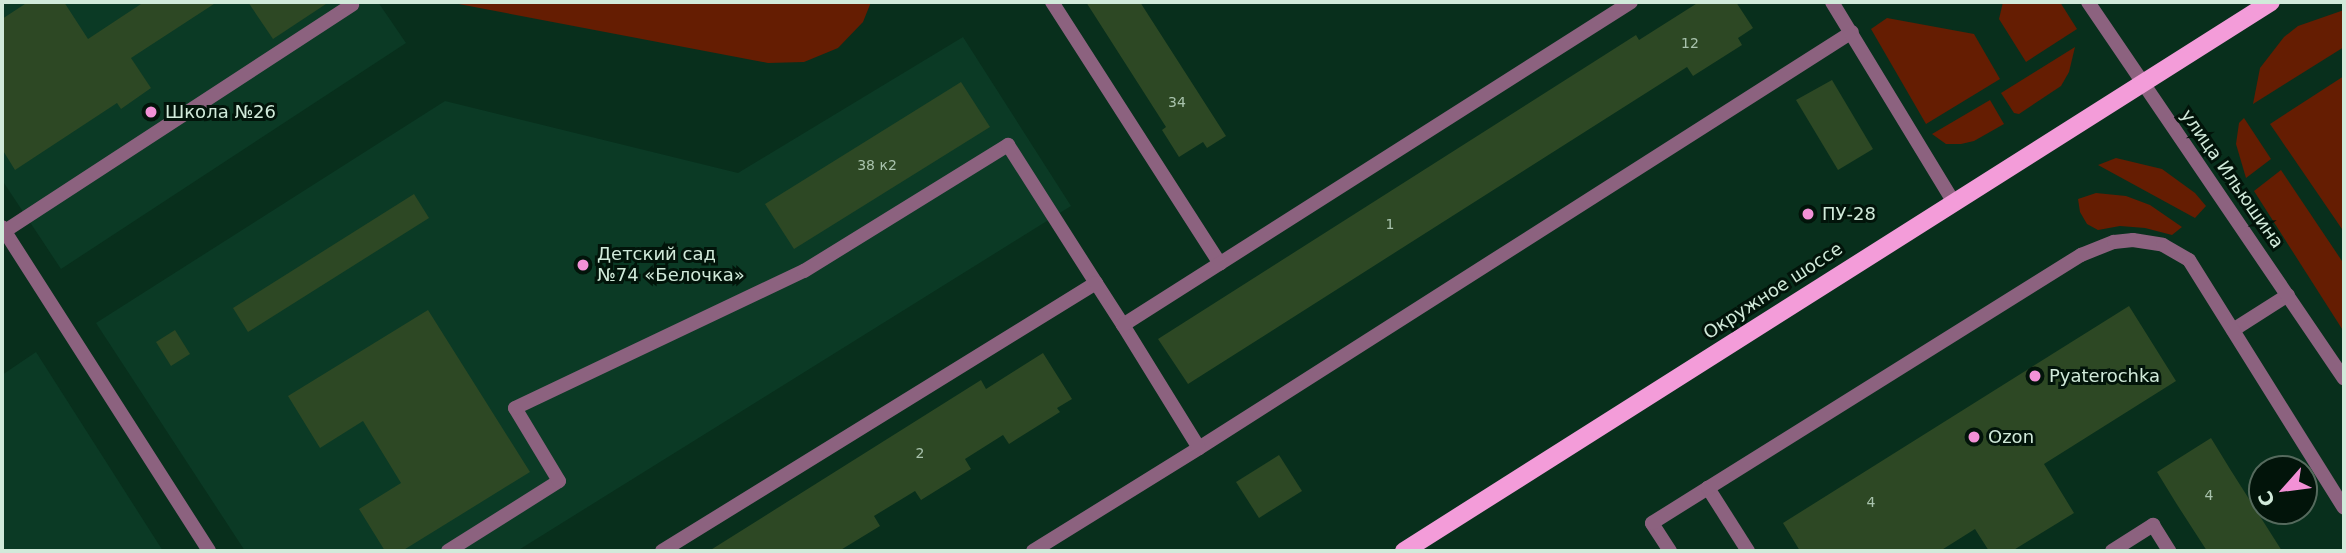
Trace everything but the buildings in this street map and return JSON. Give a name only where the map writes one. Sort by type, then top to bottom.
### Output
[{"type":"main road","name":"Окружное шоссе","points":[[1405,551],[1953,201],[2271,2]]},
{"type":"street","points":[[1052,2],[1220,264]]},
{"type":"street","points":[[1123,325],[1631,2]]},
{"type":"street","points":[[1832,2],[1953,201]]},
{"type":"street","name":"улица Ильюшина","points":[[2088,2],[2344,378]]},
{"type":"street","points":[[209,551],[3,231],[352,5]]},
{"type":"street","points":[[1033,551],[1852,32]]},
{"type":"street","points":[[448,551],[559,481],[516,408],[804,271],[1008,145],[1199,448]]},
{"type":"street","points":[[1670,551],[1652,523],[2097,247],[2133,240],[2177,251],[2189,260],[2344,508]]},
{"type":"street","points":[[663,551],[1096,283]]},
{"type":"street","points":[[2233,330],[2288,295]]},
{"type":"street","points":[[1708,488],[1747,551]]},
{"type":"street","points":[[2112,551],[2153,525],[2169,551]]},
{"type":"shaded area","name":"Школа №26","points":[[2,2],[378,2],[406,43],[61,269],[2,180]]},
{"type":"shaded area","points":[[448,2],[871,2],[863,22],[838,48],[804,62],[768,63]]},
{"type":"shaded area","points":[[2003,2],[2060,2],[2077,29],[2026,62],[1999,19]]},
{"type":"shaded area","points":[[2344,10],[2344,47],[2253,104],[2260,68],[2284,37],[2298,26]]},
{"type":"shaded area","points":[[1887,18],[1974,34],[2000,79],[1926,124],[1871,29]]},
{"type":"shaded area","name":"Детский сад №74 «Белочка»","points":[[963,37],[1071,206],[517,551],[245,551],[96,323],[445,101],[738,173]]},
{"type":"shaded area","points":[[2075,47],[2069,72],[2061,86],[2019,114],[2014,113],[2001,93]]},
{"type":"shaded area","points":[[2344,76],[2344,232],[2270,124]]},
{"type":"shaded area","points":[[1990,100],[2004,124],[1974,141],[1961,144],[1946,144],[1932,134]]},
{"type":"shaded area","points":[[2244,118],[2271,159],[2246,178],[2236,144],[2239,123]]},
{"type":"shaded area","points":[[2116,158],[2162,169],[2195,193],[2206,206],[2195,218],[2098,165]]},
{"type":"shaded area","points":[[2281,170],[2344,264],[2344,332],[2254,191]]},
{"type":"shaded area","points":[[2096,193],[2126,196],[2150,205],[2182,227],[2172,235],[2145,228],[2120,226],[2098,230],[2087,224],[2080,212],[2078,199]]},
{"type":"shaded area","points":[[36,352],[163,551],[2,551],[2,375]]},
{"type":"place","name":"Школа №26","points":[[151,112]]},
{"type":"place","name":"ПУ-28","points":[[1808,214]]},
{"type":"place","name":"Детский сад №74 «Белочка»","points":[[583,265]]},
{"type":"place","name":"Pyaterochka","points":[[2035,376]]},
{"type":"place","name":"Ozon","points":[[1974,437]]}]
